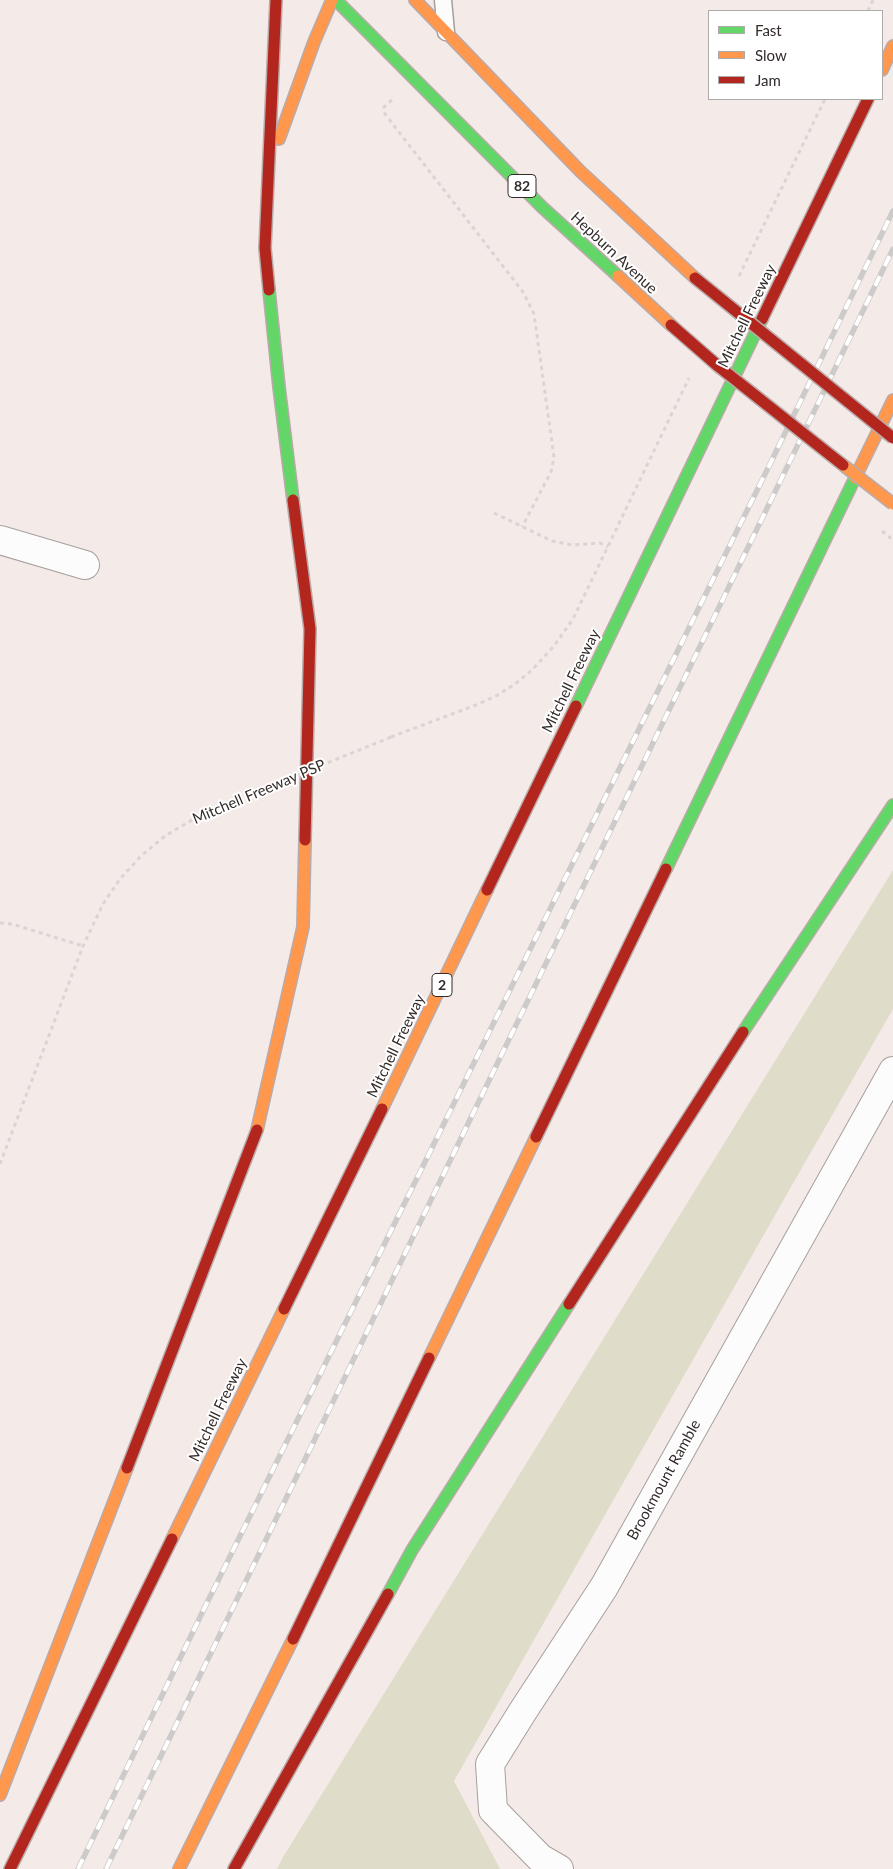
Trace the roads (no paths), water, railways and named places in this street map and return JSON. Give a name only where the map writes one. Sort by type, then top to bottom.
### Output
[{"type":"main road","points":[[0,1796],[256,1136],[303,927],[310,629],[279,387],[265,248],[276,0]]},
{"type":"main road","points":[[270,164],[314,42],[334,0]]},
{"type":"main road","name":"Hepburn Avenue","points":[[334,0],[542,207],[671,325],[718,366],[893,504]]},
{"type":"main road","points":[[414,0],[580,171],[695,278],[893,438]]},
{"type":"main road","points":[[883,68],[893,46]]},
{"type":"main road","name":"Mitchell Freeway","points":[[10,1869],[355,1165],[868,100]]},
{"type":"main road","points":[[180,1869],[260,1708],[893,400]]},
{"type":"main road","points":[[234,1869],[412,1550],[753,1016],[893,805]]},
{"type":"street","points":[[0,540],[85,565]]},
{"type":"street","name":"Brookmount Ramble","points":[[559,1869],[540,1858],[494,1810],[490,1764],[604,1587],[893,1071]]},
{"type":"lane","points":[[443,0],[446,32]]},
{"type":"railway","points":[[78,1869],[202,1613],[770,464],[893,211]]},
{"type":"railway","points":[[106,1869],[893,249]]}]
